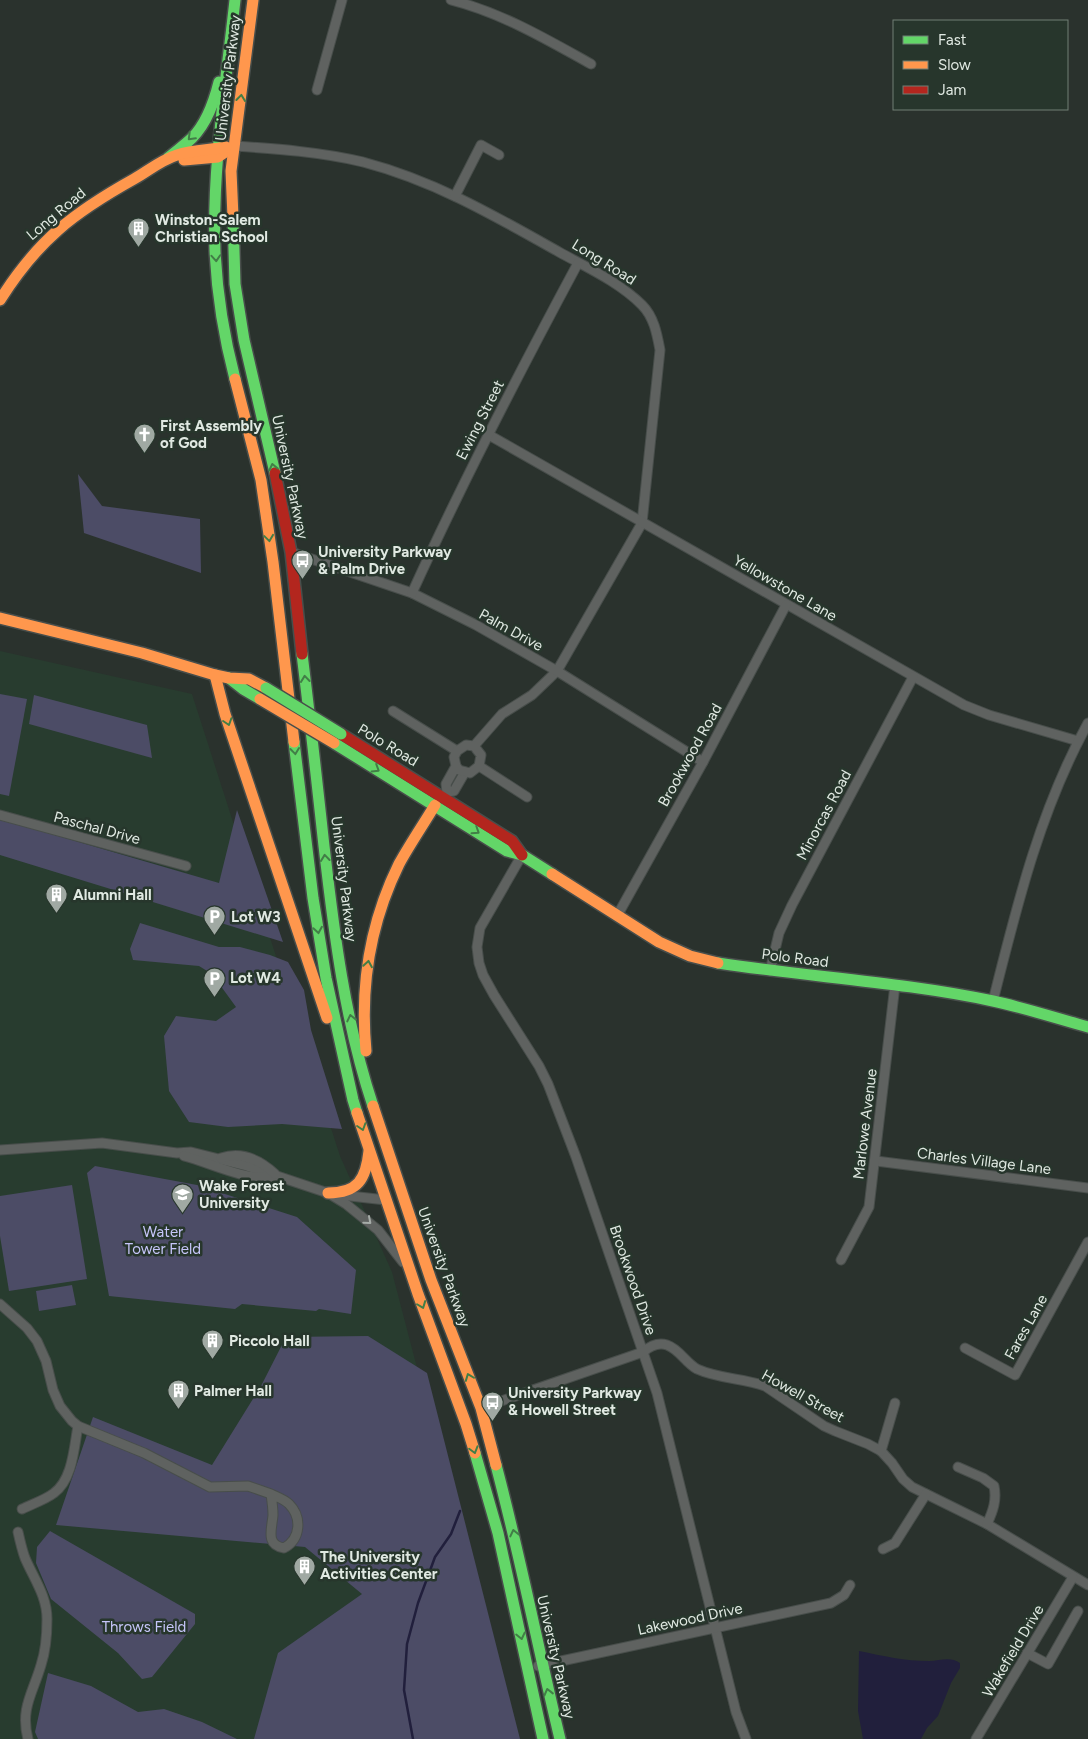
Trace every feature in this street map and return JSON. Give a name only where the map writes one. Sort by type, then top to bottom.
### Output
[{"type":"main road","name":"University Parkway","points":[[234,0],[218,153],[215,220],[219,301],[231,364],[261,480],[274,572],[313,898],[326,978],[347,1080],[411,1273],[466,1424],[498,1533],[543,1739]]},
{"type":"main road","name":"University Parkway","points":[[253,0],[231,171],[235,284],[244,340],[284,513],[291,552],[331,907],[343,985],[364,1078],[431,1280],[481,1408],[514,1530],[542,1665],[560,1739]]},
{"type":"main road","points":[[168,158],[192,138],[202,125],[216,93],[222,72],[228,64]]},
{"type":"main road","name":"Long Road","points":[[149,170],[186,159],[218,153],[235,146]]},
{"type":"main road","name":"Long Road","points":[[0,300],[26,261],[58,228],[92,202],[168,158],[189,152],[218,153]]},
{"type":"main road","name":"Polo Road","points":[[0,618],[229,678],[242,689],[263,693],[338,738],[428,787],[446,794],[512,840],[522,855]]},
{"type":"main road","points":[[214,675],[225,714],[347,1080]]},
{"type":"main road","name":"Polo Road","points":[[338,738],[435,805],[507,851],[522,855],[659,942],[690,956],[709,962],[895,985],[993,1001],[1088,1027]]},
{"type":"main road","points":[[377,1116],[364,1036],[365,988],[368,961],[374,933],[390,884],[400,863],[435,805],[428,787]]},
{"type":"main road","points":[[328,1193],[345,1192],[359,1181],[365,1171],[369,1148]]},
{"type":"main road","points":[[386,1200],[394,1201],[398,1206],[410,1239],[420,1245]]},
{"type":"street","points":[[317,90],[342,0]]},
{"type":"street","points":[[451,0],[478,3],[591,64]]},
{"type":"street","points":[[455,196],[481,145],[499,155]]},
{"type":"street","name":"Long Road","points":[[235,146],[319,153],[363,162],[411,177],[455,196],[618,285],[644,306],[654,323],[660,350],[642,522],[557,671],[532,695],[502,714],[474,746]]},
{"type":"street","name":"Ewing Street","points":[[412,593],[441,529],[488,435],[578,262]]},
{"type":"street","name":"Yellowstone Lane","points":[[488,435],[964,705],[989,715],[1078,741]]},
{"type":"street","name":"Palm Drive","points":[[291,552],[412,593],[476,625],[557,671],[703,762]]},
{"type":"street","name":"Brookwood Road","points":[[617,916],[703,762],[786,605]]},
{"type":"street","name":"Minorcas Road","points":[[770,971],[780,933],[792,905],[913,677]]},
{"type":"street","points":[[393,711],[457,751]]},
{"type":"street","points":[[993,1001],[1032,853],[1078,741],[1088,723]]},
{"type":"street","points":[[466,745],[474,746],[481,755],[479,766],[470,773],[460,770],[456,766],[454,756],[457,751],[466,745]]},
{"type":"street","points":[[456,766],[446,784],[446,794],[454,791],[465,772]]},
{"type":"street","points":[[479,766],[527,797]]},
{"type":"street","name":"Paschal Drive","points":[[0,816],[186,866]]},
{"type":"street","name":"Brookwood Drive","points":[[522,855],[480,928],[477,947],[483,975],[539,1066],[548,1084],[576,1157],[657,1393],[736,1712],[746,1739]]},
{"type":"street","name":"Marlowe Avenue","points":[[841,1260],[869,1207],[876,1161],[895,985]]},
{"type":"street","points":[[0,1150],[102,1143],[177,1153],[228,1170],[262,1177],[277,1176]]},
{"type":"street","points":[[177,1153],[191,1152],[219,1159],[328,1193],[386,1200]]},
{"type":"street","name":"Charles Village Lane","points":[[876,1161],[1088,1188]]},
{"type":"street","points":[[328,1193],[360,1214],[378,1230],[411,1273]]},
{"type":"street","name":"Fares Lane","points":[[965,1348],[1015,1375],[1088,1242]]},
{"type":"street","points":[[0,1304],[27,1328],[37,1341],[46,1361],[60,1406],[72,1421],[78,1426],[144,1453],[210,1487],[248,1486],[271,1494],[289,1504],[298,1521],[298,1529],[295,1538],[284,1548],[275,1545],[270,1536],[273,1512],[271,1494]]},
{"type":"street","name":"Howell Street","points":[[481,1408],[642,1352],[652,1345],[668,1345],[696,1368],[726,1378],[765,1386],[824,1426],[881,1451],[903,1479],[912,1487],[987,1524],[1088,1585]]},
{"type":"street","points":[[881,1451],[895,1403]]},
{"type":"street","points":[[22,1509],[55,1493],[60,1486],[70,1466],[78,1426]]},
{"type":"street","points":[[958,1466],[983,1478],[994,1486],[996,1494],[994,1510],[987,1524]]},
{"type":"street","points":[[883,1549],[895,1543],[926,1494]]},
{"type":"street","points":[[18,1532],[26,1561],[41,1589],[47,1617],[44,1653],[26,1706],[24,1719],[28,1739]]},
{"type":"street","name":"Wakefield Drive","points":[[976,1739],[1073,1577]]},
{"type":"street","name":"Lakewood Drive","points":[[528,1668],[831,1603],[844,1595],[850,1585]]},
{"type":"street","points":[[1028,1653],[1048,1664],[1078,1611]]},
{"type":"shaded area","name":"Wake Forest University","points":[[0,651],[192,694],[340,1156],[392,1272],[514,1739],[0,1739]]},
{"type":"shaded area","points":[[859,1651],[903,1659],[929,1661],[949,1659],[960,1663],[960,1668],[951,1683],[938,1716],[927,1728],[921,1739],[863,1739],[858,1711]]},
{"type":"green space","points":[[78,474],[102,506],[200,519],[201,573],[84,533]]},
{"type":"green space","points":[[0,694],[27,699],[9,796],[0,794]]},
{"type":"green space","points":[[34,695],[147,725],[152,758],[29,724]]},
{"type":"green space","points":[[237,810],[283,942],[0,855],[0,819],[219,883]]},
{"type":"green space","points":[[140,923],[219,947],[240,947],[288,962],[304,990],[311,1030],[342,1129],[282,1124],[228,1127],[189,1122],[169,1091],[164,1036],[176,1016],[216,1021],[236,1007],[212,974],[199,966],[133,960],[130,949]]},
{"type":"green space","name":"Water Tower Field","points":[[95,1166],[197,1185],[297,1217],[356,1270],[351,1314],[319,1309],[316,1311],[242,1304],[235,1309],[109,1296],[87,1173]]},
{"type":"green space","points":[[72,1185],[87,1279],[9,1291],[0,1236],[0,1196]]},
{"type":"green space","points":[[72,1285],[76,1305],[39,1311],[36,1291]]},
{"type":"green space","points":[[368,1336],[427,1373],[520,1739],[254,1739],[278,1653],[362,1594],[305,1547],[56,1525],[93,1417],[212,1465],[261,1386],[286,1337]]},
{"type":"green space","name":"Throws Field","points":[[50,1531],[195,1614],[195,1624],[152,1677],[142,1679],[118,1653],[51,1599],[36,1563],[37,1547]]},
{"type":"green space","points":[[48,1673],[91,1686],[138,1712],[164,1709],[202,1722],[237,1739],[38,1739],[35,1732]]},
{"type":"waterway","points":[[413,1739],[404,1690],[407,1644],[418,1603],[435,1557],[451,1534],[460,1511]]},
{"type":"traffic: fast","points":[[235,0],[220,125],[215,251],[224,331],[235,379]]},
{"type":"traffic: fast","points":[[168,158],[192,138],[202,126],[212,105],[219,82]]},
{"type":"traffic: fast","points":[[233,217],[235,284],[244,340],[275,473]]},
{"type":"traffic: fast","points":[[302,654],[328,879],[342,977],[355,1042],[373,1106]]},
{"type":"traffic: fast","points":[[229,678],[260,699]]},
{"type":"traffic: fast","points":[[266,688],[341,734]]},
{"type":"traffic: fast","points":[[294,742],[313,898],[326,978],[357,1113]]},
{"type":"traffic: fast","points":[[334,743],[507,851],[522,855],[552,874]]},
{"type":"traffic: fast","points":[[718,963],[959,994],[1017,1007],[1088,1027]]},
{"type":"traffic: fast","points":[[475,1453],[498,1533],[543,1739]]},
{"type":"traffic: fast","points":[[496,1465],[560,1739]]},
{"type":"traffic: slow","points":[[233,217],[231,171],[253,0]]},
{"type":"traffic: slow","points":[[0,300],[14,279],[43,244],[75,216],[171,157],[189,152],[226,147]]},
{"type":"traffic: slow","points":[[184,160],[218,157],[224,153]]},
{"type":"traffic: slow","points":[[235,379],[261,480],[273,562],[294,742]]},
{"type":"traffic: slow","points":[[0,618],[142,653],[215,675],[249,679],[266,688]]},
{"type":"traffic: slow","points":[[215,675],[225,714],[327,1018]]},
{"type":"traffic: slow","points":[[260,699],[334,743]]},
{"type":"traffic: slow","points":[[366,1051],[366,979],[374,932],[389,886],[399,864],[435,805]]},
{"type":"traffic: slow","points":[[552,874],[659,942],[690,956],[718,963]]},
{"type":"traffic: slow","points":[[373,1106],[431,1280],[481,1408],[496,1465]]},
{"type":"traffic: slow","points":[[357,1113],[418,1294],[475,1453]]},
{"type":"traffic: slow","points":[[328,1193],[347,1190],[359,1183],[366,1169],[369,1151]]},
{"type":"traffic: jam","points":[[275,473],[291,552],[302,654]]},
{"type":"traffic: jam","points":[[341,734],[512,841],[522,855]]},
{"type":"place","name":"Winston-Salem Christian School","points":[[139,248]]},
{"type":"place","name":"First Assembly of God","points":[[144,454]]},
{"type":"place","name":"University Parkway & Palm Drive","points":[[302,580]]},
{"type":"place","name":"Alumni Hall","points":[[57,914]]},
{"type":"place","name":"Lot W3","points":[[215,936]]},
{"type":"place","name":"Lot W4","points":[[214,997]]},
{"type":"place","name":"Wake Forest University","points":[[183,1214]]},
{"type":"place","name":"Piccolo Hall","points":[[213,1360]]},
{"type":"place","name":"Palmer Hall","points":[[178,1410]]},
{"type":"place","name":"University Parkway & Howell Street","points":[[492,1421]]},
{"type":"place","name":"The University Activities Center","points":[[304,1585]]}]
